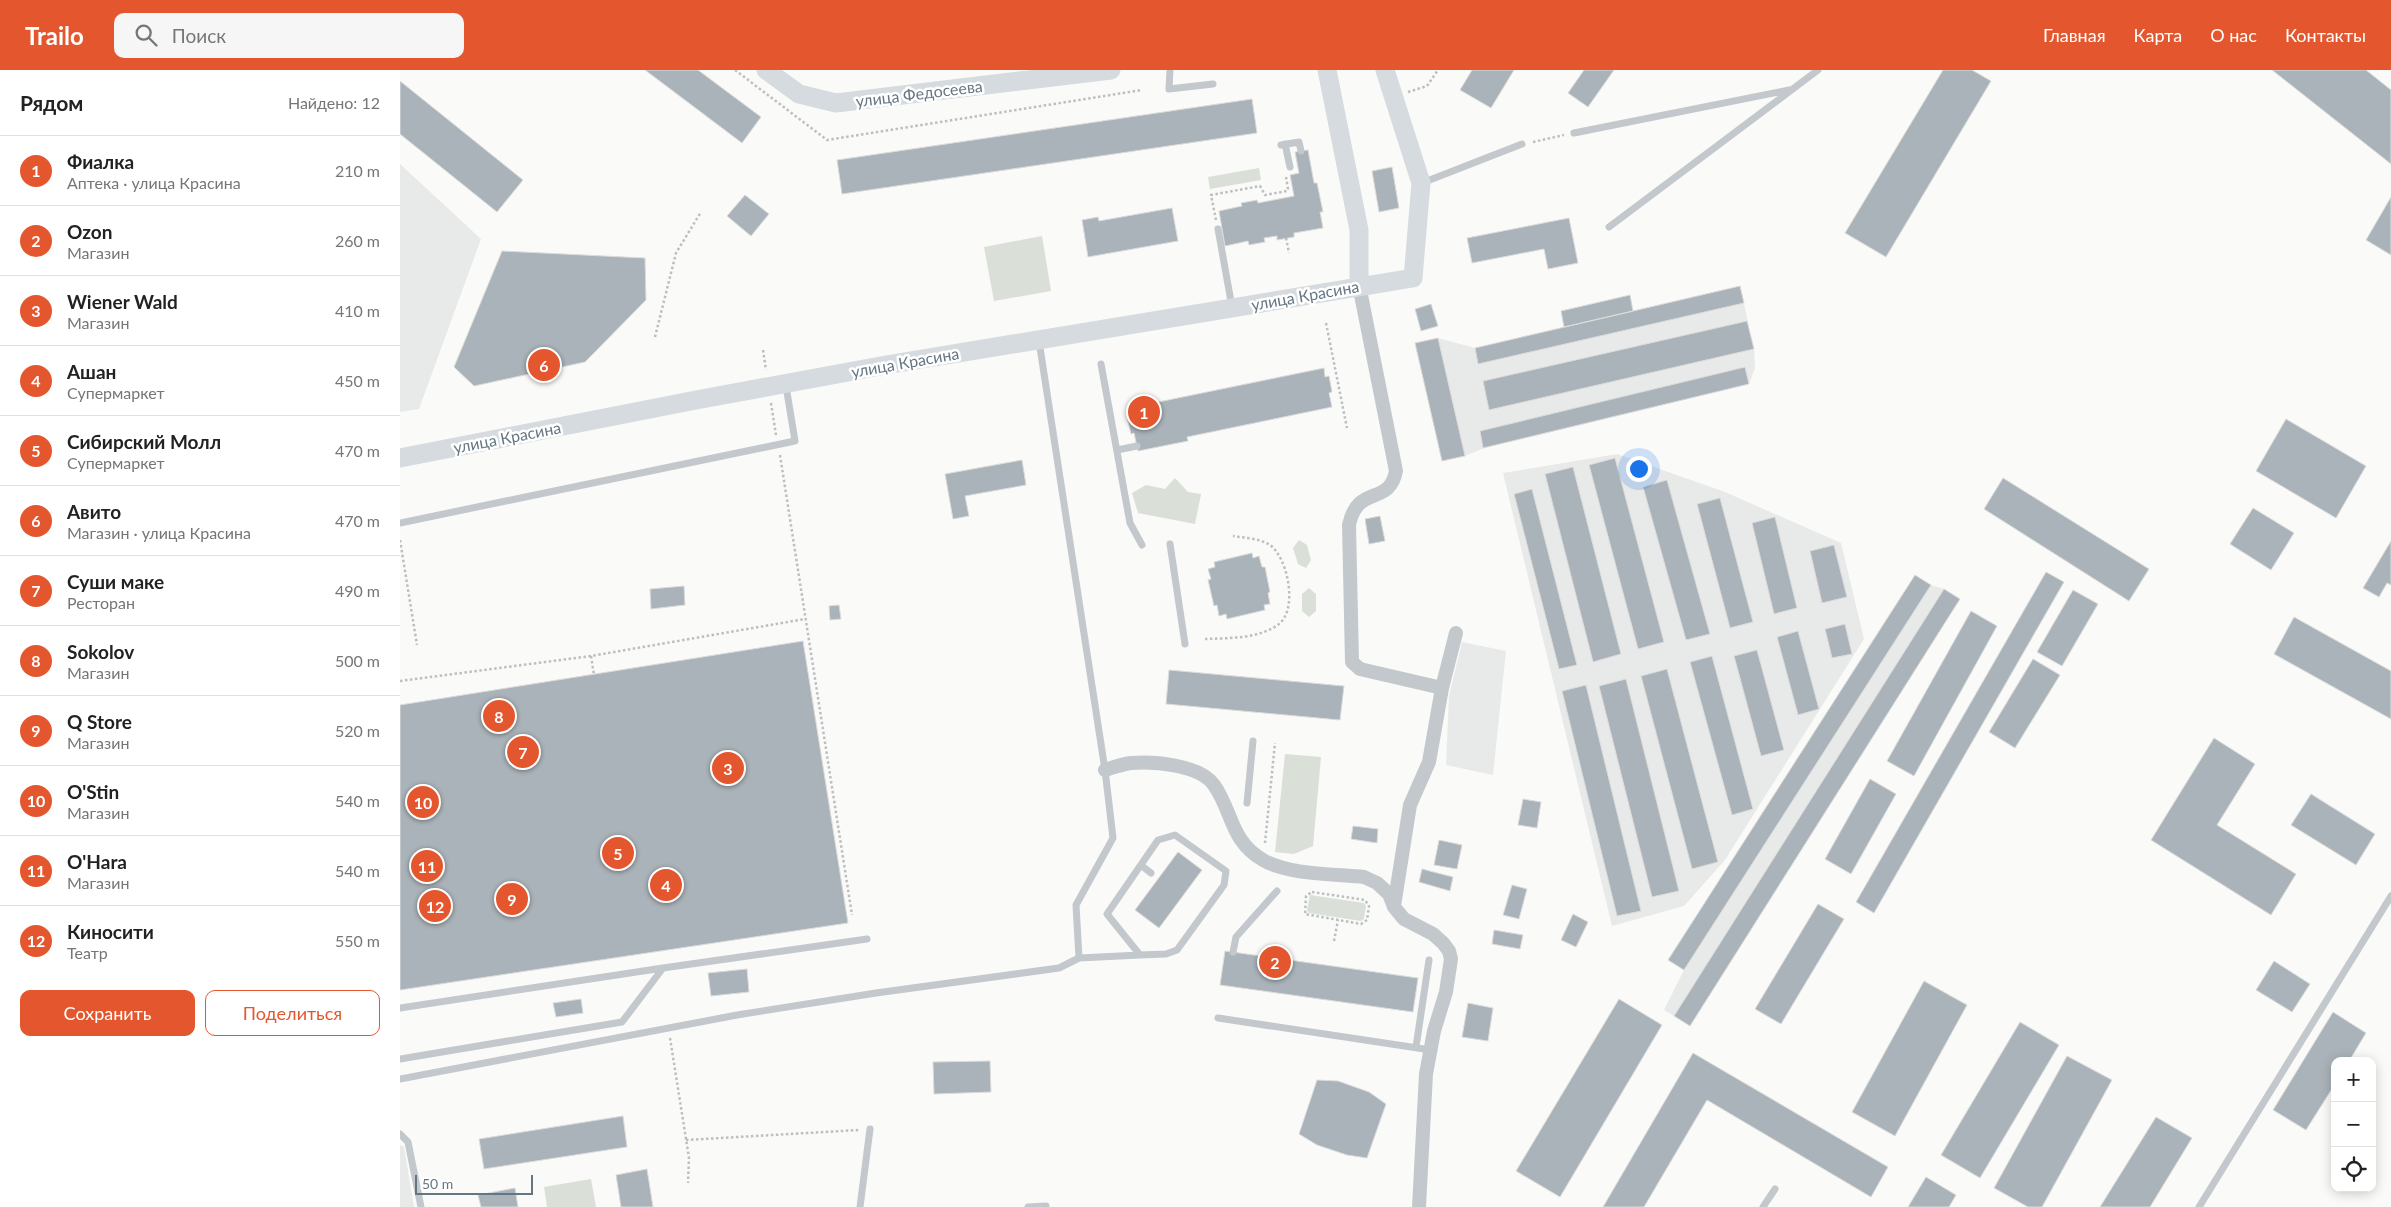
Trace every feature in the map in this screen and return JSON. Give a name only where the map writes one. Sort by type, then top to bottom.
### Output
[{"type":"street","name":"улица Федосеева","points":[[766,70],[799,94],[836,103],[1111,70]]},
{"type":"street","points":[[1327,70],[1359,230],[1359,285],[1396,470],[1394,481],[1388,489],[1359,502],[1352,512],[1349,524],[1352,662],[1360,669],[1442,688]]},
{"type":"street","points":[[1385,70],[1421,183]]},
{"type":"street","name":"улица Красина","points":[[400,458],[777,385],[1359,285],[1413,278],[1421,183]]},
{"type":"street","points":[[1394,907],[1410,805],[1428,762],[1442,688],[1456,633]]},
{"type":"street","points":[[1105,770],[1131,763],[1155,764],[1179,767],[1206,776],[1214,785],[1242,843],[1264,861],[1288,869],[1364,877],[1378,883],[1389,894],[1394,907],[1404,919],[1433,934],[1449,951],[1450,970],[1426,1074],[1419,1207]]},
{"type":"lane","points":[[1170,70],[1169,89],[1213,84]]},
{"type":"lane","points":[[1610,226],[1818,70]]},
{"type":"lane","points":[[1574,133],[1792,89]]},
{"type":"lane","points":[[1290,167],[1283,144],[1299,142],[1301,151]]},
{"type":"lane","points":[[1421,183],[1522,144]]},
{"type":"lane","points":[[1218,229],[1232,307]]},
{"type":"lane","points":[[1039,340],[1105,770],[1113,838],[1076,905],[1079,958]]},
{"type":"lane","points":[[1101,364],[1130,523],[1142,545]]},
{"type":"lane","points":[[400,522],[795,441],[777,385]]},
{"type":"lane","points":[[1117,450],[1137,446]]},
{"type":"lane","points":[[1170,544],[1185,644]]},
{"type":"lane","points":[[1247,803],[1253,741]]},
{"type":"lane","points":[[400,1079],[737,1015],[876,993],[1059,968],[1079,958],[1166,954],[1177,950],[1224,885],[1226,871],[1175,835],[1158,840],[1142,866],[1107,914],[1140,955]]},
{"type":"lane","points":[[1142,866],[1151,873]]},
{"type":"lane","points":[[1233,952],[1236,937],[1277,891]]},
{"type":"lane","points":[[2199,1207],[2391,896]]},
{"type":"lane","points":[[400,1008],[867,939]]},
{"type":"lane","points":[[1416,1047],[1429,960]]},
{"type":"lane","points":[[400,1058],[622,1022],[663,968]]},
{"type":"lane","points":[[1218,1018],[1431,1050]]},
{"type":"lane","points":[[860,1207],[870,1129]]},
{"type":"lane","points":[[400,1134],[408,1142],[421,1207]]},
{"type":"lane","points":[[1763,1207],[1775,1189]]},
{"type":"lane","points":[[1028,1207],[1046,1206]]},
{"type":"path","points":[[735,70],[827,140],[1142,90]]},
{"type":"path","points":[[1427,86],[1438,70]]},
{"type":"path","points":[[1522,144],[1574,133]]},
{"type":"path","points":[[1218,229],[1211,195],[1260,186],[1265,195],[1287,191],[1286,173],[1290,167]]},
{"type":"path","points":[[655,337],[676,253],[701,212]]},
{"type":"path","points":[[1286,238],[1289,254]]},
{"type":"path","points":[[1326,323],[1347,428]]},
{"type":"path","points":[[763,350],[777,385],[778,444],[852,915]]},
{"type":"path","points":[[1205,639],[1258,634],[1281,623],[1288,611],[1290,598],[1282,558],[1270,545],[1256,539],[1233,536]]},
{"type":"path","points":[[400,540],[417,645]]},
{"type":"path","points":[[400,682],[591,656],[805,619]]},
{"type":"path","points":[[591,656],[594,674]]},
{"type":"path","points":[[1266,838],[1275,743]]},
{"type":"path","points":[[1308,893],[1368,902],[1364,923],[1338,920],[1305,914],[1308,893]]},
{"type":"path","points":[[1334,942],[1338,920]]},
{"type":"path","points":[[670,1038],[686,1140],[688,1183]]},
{"type":"path","points":[[686,1140],[870,1129]]},
{"type":"shaded area","points":[[400,164],[481,239],[419,409],[400,412]]},
{"type":"shaded area","points":[[1259,168],[1261,180],[1210,189],[1208,177]]},
{"type":"shaded area","points":[[1042,236],[1051,291],[994,301],[984,247]]},
{"type":"shaded area","points":[[1740,286],[1754,349],[1755,368],[1749,384],[1484,448],[1465,456],[1442,461],[1415,343],[1438,338],[1475,348]]},
{"type":"shaded area","points":[[1617,454],[1725,492],[1841,543],[1864,639],[1725,860],[1684,906],[1612,926],[1503,473]]},
{"type":"shaded area","points":[[1175,478],[1188,492],[1201,494],[1195,524],[1138,513],[1132,493],[1146,485],[1165,489]]},
{"type":"shaded area","points":[[1299,540],[1307,545],[1311,560],[1306,568],[1298,564],[1293,548]]},
{"type":"shaded area","points":[[1931,585],[1944,589],[1960,599],[1690,1026],[1664,1010],[1684,970]]},
{"type":"shaded area","points":[[1309,588],[1316,594],[1316,611],[1309,617],[1302,611],[1302,594]]},
{"type":"shaded area","points":[[1462,642],[1506,651],[1493,775],[1446,765],[1449,696]]},
{"type":"shaded area","points":[[1285,754],[1321,757],[1313,846],[1294,854],[1275,852]]},
{"type":"shaded area","points":[[1310,895],[1364,903],[1366,906],[1364,919],[1361,921],[1309,913],[1307,910]]},
{"type":"shaded area","points":[[400,1145],[404,1147],[414,1207],[400,1207]]},
{"type":"shaded area","points":[[591,1179],[596,1207],[547,1207],[544,1187]]},
{"type":"building","points":[[645,70],[698,70],[761,117],[742,143]]},
{"type":"building","points":[[1472,70],[1514,70],[1491,108],[1460,90]]},
{"type":"building","points":[[1584,70],[1614,70],[1588,107],[1568,93]]},
{"type":"building","points":[[1943,70],[1972,70],[1991,81],[1886,257],[1845,233]]},
{"type":"building","points":[[2272,70],[2366,70],[2391,90],[2391,164]]},
{"type":"building","points":[[400,81],[523,180],[497,212],[400,134]]},
{"type":"building","points":[[1252,99],[1257,133],[842,194],[837,160]]},
{"type":"building","points":[[1308,150],[1314,183],[1317,183],[1323,212],[1320,212],[1323,228],[1294,233],[1294,237],[1277,240],[1277,236],[1264,238],[1265,242],[1249,245],[1248,241],[1225,246],[1219,211],[1242,206],[1241,203],[1257,200],[1258,203],[1294,196],[1290,175],[1299,173],[1295,152]]},
{"type":"building","points":[[1392,167],[1399,208],[1379,212],[1372,171]]},
{"type":"building","points":[[745,195],[769,214],[751,236],[727,216]]},
{"type":"building","points":[[2391,197],[2391,255],[2366,240]]},
{"type":"building","points":[[1172,208],[1178,241],[1088,257],[1082,220],[1098,217],[1099,221]]},
{"type":"building","points":[[1569,218],[1578,263],[1548,269],[1544,249],[1472,263],[1467,238]]},
{"type":"building","points":[[502,251],[645,258],[646,300],[585,362],[474,386],[454,367]]},
{"type":"building","points":[[1740,286],[1744,303],[1478,364],[1475,348]]},
{"type":"building","points":[[1630,295],[1633,311],[1564,327],[1561,311]]},
{"type":"building","points":[[1431,304],[1438,326],[1421,331],[1415,309]]},
{"type":"building","points":[[1747,321],[1754,349],[1489,410],[1483,381]]},
{"type":"building","points":[[1438,338],[1465,456],[1442,461],[1415,343]]},
{"type":"building","points":[[1745,367],[1749,384],[1483,448],[1480,431]]},
{"type":"building","points":[[1324,368],[1325,377],[1329,376],[1332,392],[1329,393],[1332,407],[1187,437],[1188,441],[1138,451],[1134,433],[1131,434],[1127,417],[1131,417],[1129,408]]},
{"type":"building","points":[[2286,419],[2366,466],[2336,518],[2256,471]]},
{"type":"building","points":[[1615,458],[1664,642],[1638,649],[1589,465]]},
{"type":"building","points":[[1022,460],[1026,485],[965,496],[969,516],[953,519],[945,474]]},
{"type":"building","points":[[1573,467],[1621,654],[1593,662],[1545,474]]},
{"type":"building","points":[[2003,478],[2149,569],[2129,601],[1984,509]]},
{"type":"building","points":[[1667,480],[1710,634],[1686,640],[1643,487]]},
{"type":"building","points":[[1532,489],[1577,665],[1559,669],[1514,494]]},
{"type":"building","points":[[1720,498],[1753,622],[1730,628],[1697,504]]},
{"type":"building","points":[[2253,508],[2294,533],[2271,570],[2230,544]]},
{"type":"building","points":[[1380,516],[1385,541],[1369,544],[1365,519]]},
{"type":"building","points":[[1775,517],[1797,608],[1774,614],[1752,523]]},
{"type":"building","points":[[2391,541],[2391,585],[2387,583],[2379,597],[2363,588]]},
{"type":"building","points":[[1834,545],[1847,597],[1822,603],[1810,551]]},
{"type":"building","points":[[1252,553],[1253,558],[1259,556],[1262,567],[1265,567],[1270,592],[1268,593],[1270,604],[1264,605],[1265,610],[1227,619],[1226,614],[1219,616],[1217,605],[1214,606],[1208,580],[1211,579],[1208,569],[1215,567],[1214,562]]},
{"type":"building","points":[[2046,572],[2064,582],[1874,913],[1856,902]]},
{"type":"building","points":[[1915,575],[1931,585],[1684,970],[1668,960]]},
{"type":"building","points":[[684,586],[685,605],[651,609],[650,589]]},
{"type":"building","points":[[1944,589],[1960,599],[1690,1026],[1674,1016]]},
{"type":"building","points":[[2073,590],[2098,604],[2062,666],[2037,652]]},
{"type":"building","points":[[839,605],[841,619],[830,620],[829,606]]},
{"type":"building","points":[[1971,611],[1997,626],[1914,776],[1887,761]]},
{"type":"building","points":[[2294,617],[2391,671],[2391,719],[2274,654]]},
{"type":"building","points":[[1845,624],[1852,654],[1832,658],[1825,629]]},
{"type":"building","points":[[1798,631],[1819,709],[1798,715],[1777,637]]},
{"type":"building","points":[[803,641],[848,923],[400,990],[400,705]]},
{"type":"building","points":[[1757,650],[1784,750],[1761,756],[1734,656]]},
{"type":"building","points":[[1712,656],[1753,809],[1732,815],[1690,662]]},
{"type":"building","points":[[2033,659],[2060,675],[2015,748],[1989,732]]},
{"type":"building","points":[[1667,669],[1718,862],[1692,869],[1641,676]]},
{"type":"building","points":[[1169,670],[1344,686],[1340,720],[1166,704]]},
{"type":"building","points":[[1626,679],[1679,891],[1652,897],[1599,686]]},
{"type":"building","points":[[1586,685],[1641,911],[1617,916],[1562,691]]},
{"type":"building","points":[[2214,738],[2255,764],[2217,825],[2296,874],[2271,915],[2151,840]]},
{"type":"building","points":[[1870,779],[1896,794],[1851,874],[1825,859]]},
{"type":"building","points":[[2311,794],[2375,834],[2356,865],[2291,825]]},
{"type":"building","points":[[1523,799],[1541,802],[1537,828],[1518,825]]},
{"type":"building","points":[[1353,826],[1378,829],[1377,843],[1351,839]]},
{"type":"building","points":[[1439,840],[1462,845],[1457,869],[1434,865]]},
{"type":"building","points":[[1178,852],[1202,870],[1159,928],[1135,910]]},
{"type":"building","points":[[1422,869],[1453,877],[1450,891],[1419,882]]},
{"type":"building","points":[[1512,885],[1527,889],[1519,919],[1503,915]]},
{"type":"building","points":[[1818,904],[1844,919],[1781,1024],[1755,1009]]},
{"type":"building","points":[[1573,914],[1588,922],[1576,947],[1561,940]]},
{"type":"building","points":[[1494,930],[1523,935],[1520,949],[1492,944]]},
{"type":"building","points":[[1225,951],[1418,978],[1413,1012],[1220,985]]},
{"type":"building","points":[[2274,961],[2310,984],[2292,1012],[2256,990]]},
{"type":"building","points":[[747,969],[749,992],[711,996],[708,973]]},
{"type":"building","points":[[1924,981],[1967,1005],[1895,1136],[1852,1112]]},
{"type":"building","points":[[581,999],[583,1013],[556,1017],[553,1003]]},
{"type":"building","points":[[1619,999],[1662,1025],[1560,1197],[1516,1171]]},
{"type":"building","points":[[1468,1003],[1493,1008],[1488,1041],[1462,1037]]},
{"type":"building","points":[[2333,1012],[2366,1033],[2351,1057],[2331,1057],[2331,1090],[2306,1130],[2273,1110]]},
{"type":"building","points":[[2020,1022],[2059,1045],[1980,1178],[1941,1155]]},
{"type":"building","points":[[1693,1053],[1888,1167],[1871,1197],[1707,1100],[1644,1207],[1603,1207]]},
{"type":"building","points":[[2067,1056],[2112,1080],[2042,1207],[2028,1207],[1994,1188]]},
{"type":"building","points":[[990,1061],[991,1092],[934,1094],[933,1062]]},
{"type":"building","points":[[1317,1080],[1338,1081],[1369,1092],[1386,1104],[1367,1158],[1347,1155],[1317,1145],[1299,1134]]},
{"type":"building","points":[[623,1116],[627,1147],[484,1169],[479,1139]]},
{"type":"building","points":[[2156,1117],[2192,1138],[2150,1207],[2100,1207]]},
{"type":"building","points":[[647,1169],[653,1207],[621,1207],[616,1175]]},
{"type":"building","points":[[1926,1177],[1956,1195],[1949,1207],[1908,1207]]},
{"type":"building","points":[[515,1188],[518,1207],[481,1207],[478,1195]]},
{"type":"place","name":"Авито","points":[[544,365]]},
{"type":"place","name":"Фиалка","points":[[1144,412]]},
{"type":"place","name":"Sokolov","points":[[499,716]]},
{"type":"place","name":"Суши маке","points":[[523,752]]},
{"type":"place","name":"Wiener Wald","points":[[728,768]]},
{"type":"place","name":"O'Stin","points":[[423,802]]},
{"type":"place","name":"Сибирский Молл","points":[[618,853]]},
{"type":"place","name":"O'Hara","points":[[427,866]]},
{"type":"place","name":"Ашан","points":[[666,885]]},
{"type":"place","name":"Q Store","points":[[512,899]]},
{"type":"place","name":"Киносити","points":[[435,906]]},
{"type":"place","name":"Ozon","points":[[1275,962]]}]
